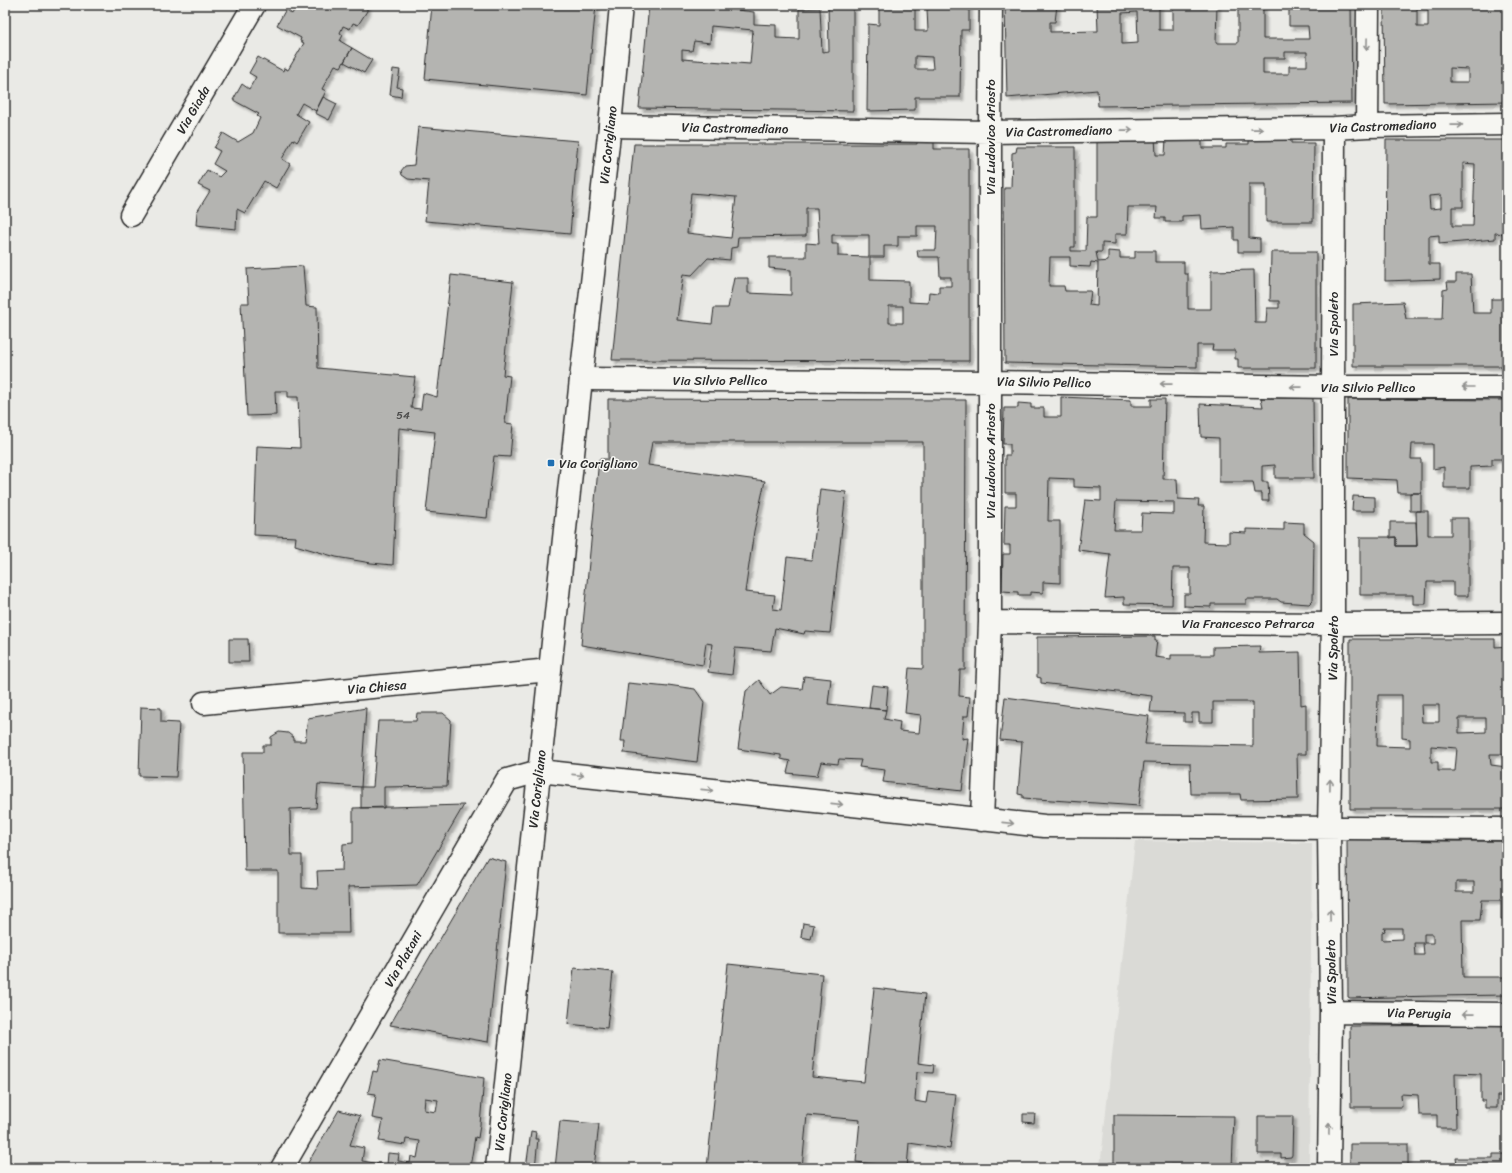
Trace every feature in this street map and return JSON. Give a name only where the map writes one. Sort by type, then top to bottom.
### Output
[{"type":"street","name":"Via Giada","points":[[131,214],[254,5]]},
{"type":"street","name":"Via Corigliano","points":[[497,1168],[581,379],[610,126],[621,5]]},
{"type":"street","name":"Via Ludovico Ariosto","points":[[982,820],[990,622],[991,5]]},
{"type":"street","points":[[1367,126],[1368,5]]},
{"type":"street","name":"Via Castromediano","points":[[610,126],[990,132],[1334,128],[1367,126],[1507,124]]},
{"type":"street","name":"Via Spoleto","points":[[1329,1168],[1331,1012],[1329,828],[1333,624],[1334,128]]},
{"type":"street","name":"Via Silvio Pellico","points":[[581,379],[990,382],[1333,387],[1507,387]]},
{"type":"street","name":"Via Francesco Petrarca","points":[[990,622],[1333,624],[1507,623]]},
{"type":"street","name":"Via Chiesa","points":[[204,703],[550,670]]},
{"type":"street","points":[[539,771],[1044,826],[1507,829]]},
{"type":"street","name":"Via Platani","points":[[282,1168],[507,780],[539,771]]},
{"type":"street","name":"Via Perugia","points":[[1331,1012],[1507,1014]]},
{"type":"shaded area","points":[[1135,841],[1312,843],[1309,1168],[1100,1168]]},
{"type":"building","points":[[297,5],[367,5],[367,11],[358,25],[353,23],[350,29],[343,26],[340,33],[343,35],[340,41],[352,48],[341,67],[335,65],[322,89],[326,91],[316,111],[302,103],[296,114],[309,122],[297,142],[293,139],[282,159],[290,164],[276,188],[264,181],[245,213],[237,209],[236,229],[196,225],[197,212],[210,191],[198,185],[207,170],[219,177],[225,171],[213,164],[220,151],[214,148],[223,133],[238,142],[253,133],[260,118],[257,116],[259,114],[233,100],[242,84],[249,89],[256,77],[249,73],[258,57],[283,71],[284,68],[288,70],[304,43],[300,41],[301,38],[277,25],[286,9],[292,14]]},
{"type":"building","points":[[432,5],[596,5],[587,95],[425,79]]},
{"type":"building","points":[[649,5],[699,5],[754,12],[754,24],[776,25],[776,38],[799,39],[799,9],[820,8],[822,52],[829,51],[828,5],[853,6],[853,111],[639,108]],"holes":[[[711,26],[753,30],[750,64],[682,59],[682,50],[692,51],[694,41],[710,43]]]},
{"type":"building","points":[[879,5],[915,5],[915,31],[928,31],[927,9],[930,9],[930,5],[969,5],[969,30],[961,30],[960,97],[915,97],[915,110],[867,111],[868,24],[879,25]],"holes":[[[915,56],[932,57],[933,69],[915,69]]]},
{"type":"building","points":[[1005,5],[1057,5],[1055,22],[1050,22],[1050,32],[1098,31],[1097,5],[1159,5],[1159,30],[1173,30],[1173,5],[1217,5],[1216,43],[1238,43],[1238,5],[1263,5],[1263,39],[1309,39],[1308,26],[1289,26],[1289,5],[1351,5],[1352,103],[1098,106],[1097,90],[1007,98]],"holes":[[[1137,12],[1138,43],[1122,44],[1122,13]],[[1285,52],[1307,52],[1307,66],[1289,66],[1289,74],[1263,74],[1263,58],[1285,58]]]},
{"type":"building","points":[[1384,5],[1507,5],[1507,102],[1385,104]],"holes":[[[1417,8],[1428,9],[1428,27],[1417,27]],[[1450,68],[1468,69],[1468,82],[1450,82]]]},
{"type":"building","points":[[352,48],[372,60],[364,73],[344,62]]},
{"type":"building","points":[[393,69],[400,70],[397,87],[402,88],[401,97],[390,95]]},
{"type":"building","points":[[323,97],[337,104],[329,120],[315,113]]},
{"type":"building","points":[[418,127],[578,141],[570,234],[425,221],[429,181],[408,179],[402,175],[401,171],[405,166],[414,165]]},
{"type":"building","points":[[1139,137],[1155,137],[1156,155],[1165,155],[1166,139],[1202,139],[1202,148],[1226,148],[1226,144],[1249,144],[1249,140],[1291,139],[1291,143],[1314,143],[1313,222],[1266,222],[1266,184],[1249,184],[1249,238],[1260,239],[1260,252],[1238,252],[1238,240],[1234,240],[1234,227],[1202,229],[1201,215],[1182,216],[1182,222],[1165,222],[1165,218],[1156,218],[1157,207],[1128,207],[1127,234],[1115,234],[1115,244],[1102,243],[1102,252],[1096,252],[1098,262],[1108,261],[1108,251],[1120,252],[1120,258],[1135,258],[1135,251],[1155,251],[1155,262],[1184,262],[1184,274],[1188,274],[1188,309],[1211,309],[1211,271],[1254,270],[1255,323],[1266,323],[1267,308],[1279,308],[1279,301],[1270,301],[1271,252],[1316,252],[1316,368],[1238,368],[1238,359],[1235,359],[1235,350],[1212,350],[1213,345],[1197,345],[1197,367],[1005,363],[1004,188],[1011,188],[1012,153],[1016,152],[1017,147],[1075,147],[1075,247],[1071,247],[1071,251],[1086,251],[1087,217],[1097,217],[1097,142],[1139,142]],"holes":[[[1050,257],[1070,257],[1070,266],[1090,267],[1091,262],[1098,263],[1097,306],[1089,305],[1091,291],[1065,291],[1064,286],[1049,286]]]},
{"type":"building","points":[[917,140],[934,140],[934,149],[969,149],[969,361],[612,360],[634,144],[917,144]],"holes":[[[691,193],[736,197],[731,238],[687,233]],[[806,208],[817,208],[819,244],[806,243],[806,257],[769,257],[769,268],[791,270],[791,295],[748,293],[748,278],[734,278],[728,308],[714,308],[712,324],[677,320],[683,274],[692,275],[708,258],[730,260],[731,248],[737,247],[738,237],[806,236]],[[917,226],[937,226],[936,250],[917,250],[918,257],[939,257],[940,277],[951,277],[951,286],[939,286],[939,293],[929,292],[928,303],[909,302],[909,281],[870,280],[870,257],[884,257],[884,246],[898,246],[898,236],[917,236]],[[832,235],[869,235],[869,257],[838,256],[838,244],[832,244]],[[889,306],[903,306],[903,323],[889,323]]]},
{"type":"building","points":[[1386,140],[1507,140],[1507,234],[1495,233],[1495,239],[1439,244],[1439,235],[1429,236],[1429,264],[1440,264],[1440,279],[1385,281]],"holes":[[[1463,163],[1475,164],[1473,226],[1452,226],[1452,207],[1463,207]],[[1441,195],[1441,208],[1430,209],[1429,196]]]},
{"type":"building","points":[[303,266],[306,306],[317,307],[318,368],[415,377],[411,408],[421,409],[423,393],[437,397],[451,275],[513,282],[503,375],[510,376],[505,423],[513,424],[510,457],[494,456],[487,518],[426,512],[435,432],[399,428],[393,565],[336,557],[295,545],[296,537],[254,535],[257,446],[300,448],[298,397],[288,397],[288,391],[275,391],[276,415],[247,416],[241,303],[249,303],[247,269]]},
{"type":"building","points":[[1507,267],[1507,366],[1353,366],[1353,304],[1403,302],[1406,319],[1442,319],[1443,290],[1448,289],[1447,282],[1456,282],[1456,274],[1471,274],[1473,313],[1491,313],[1491,299],[1505,299],[1505,268]]},
{"type":"building","points":[[1061,397],[1131,400],[1131,406],[1151,406],[1151,399],[1165,399],[1163,479],[1177,479],[1178,499],[1199,500],[1198,506],[1204,506],[1203,542],[1229,543],[1229,532],[1246,533],[1246,529],[1284,530],[1284,522],[1304,523],[1304,533],[1314,541],[1313,600],[1309,604],[1281,602],[1277,599],[1246,599],[1246,604],[1211,604],[1211,607],[1184,606],[1184,594],[1190,594],[1190,568],[1173,568],[1172,605],[1124,604],[1124,597],[1105,598],[1110,554],[1078,550],[1085,500],[1101,501],[1101,488],[1074,487],[1074,479],[1049,478],[1048,521],[1060,521],[1060,583],[1043,582],[1043,593],[1030,592],[1030,595],[1018,595],[1018,592],[1002,591],[1003,554],[1010,554],[1010,545],[1004,545],[1005,506],[1016,506],[1016,493],[1005,493],[1005,455],[1010,455],[1010,444],[1003,444],[1004,408],[1018,408],[1018,403],[1031,404],[1031,408],[1044,408],[1044,417],[1061,417]],"holes":[[[1116,501],[1174,502],[1174,514],[1142,513],[1141,530],[1114,530]]]},
{"type":"building","points":[[1261,398],[1313,398],[1314,478],[1275,478],[1275,465],[1262,466],[1262,482],[1268,482],[1269,501],[1262,501],[1262,493],[1255,493],[1253,482],[1219,482],[1219,438],[1201,437],[1200,404],[1263,407]]},
{"type":"building","points":[[608,399],[966,400],[965,670],[960,670],[959,696],[970,697],[968,716],[964,716],[962,739],[968,738],[962,791],[883,782],[885,770],[859,767],[861,760],[839,759],[838,764],[821,762],[817,776],[787,773],[790,761],[781,759],[781,755],[738,749],[746,691],[759,680],[770,695],[781,687],[802,689],[804,676],[831,679],[828,704],[886,710],[884,719],[900,722],[899,731],[919,733],[921,715],[905,713],[909,668],[923,669],[923,442],[652,442],[648,465],[765,481],[754,531],[745,592],[775,595],[773,609],[781,610],[787,557],[812,560],[820,489],[846,492],[830,633],[805,631],[804,634],[775,628],[771,651],[735,648],[732,675],[708,672],[712,644],[706,643],[703,665],[581,645],[599,459],[608,459]]},
{"type":"building","points":[[1348,399],[1507,400],[1507,459],[1492,459],[1492,466],[1470,467],[1470,488],[1444,488],[1444,467],[1433,469],[1433,444],[1412,444],[1411,459],[1421,459],[1421,493],[1398,493],[1397,480],[1348,478]]},
{"type":"building","points":[[1410,493],[1421,493],[1421,511],[1410,511]]},
{"type":"building","points":[[1353,496],[1375,497],[1375,511],[1352,511]]},
{"type":"building","points":[[1416,511],[1428,511],[1428,535],[1451,535],[1451,518],[1468,518],[1468,596],[1453,596],[1453,582],[1427,582],[1426,604],[1413,604],[1413,595],[1360,595],[1360,537],[1396,537],[1396,546],[1417,546]]},
{"type":"building","points":[[1390,522],[1416,522],[1417,546],[1396,546],[1396,537],[1390,538]]},
{"type":"building","points":[[1155,636],[1155,641],[1157,640],[1155,657],[1171,659],[1171,655],[1213,655],[1213,647],[1260,646],[1259,653],[1300,652],[1301,705],[1306,704],[1306,754],[1297,754],[1298,799],[1241,800],[1240,794],[1191,794],[1190,763],[1144,762],[1139,806],[1023,798],[1023,795],[1018,794],[1022,742],[1000,740],[1005,697],[1149,716],[1145,744],[1253,746],[1253,702],[1213,702],[1213,722],[1199,722],[1199,713],[1192,713],[1192,722],[1184,722],[1184,713],[1150,712],[1152,696],[1041,683],[1041,678],[1037,677],[1037,637]]},
{"type":"building","points":[[229,639],[248,639],[249,662],[229,662]]},
{"type":"building","points":[[1350,639],[1495,639],[1495,647],[1507,646],[1507,695],[1503,695],[1503,703],[1505,703],[1505,719],[1507,719],[1507,754],[1490,754],[1491,765],[1507,767],[1507,809],[1350,809]],"holes":[[[1378,695],[1402,695],[1402,738],[1410,739],[1410,747],[1377,746]],[[1421,705],[1439,705],[1439,722],[1422,722]],[[1459,718],[1486,718],[1486,732],[1459,733]],[[1431,746],[1457,748],[1455,771],[1438,771],[1438,762],[1431,762]]]},
{"type":"building","points":[[628,683],[668,687],[668,685],[695,689],[704,702],[697,762],[624,753],[625,741],[621,741]]},
{"type":"building","points":[[872,685],[888,687],[886,710],[869,708]]},
{"type":"building","points":[[141,707],[161,708],[161,722],[179,723],[176,777],[139,776]]},
{"type":"building","points":[[366,708],[361,787],[318,784],[316,808],[290,809],[291,855],[302,855],[302,888],[318,889],[317,871],[342,870],[343,844],[353,843],[353,808],[464,805],[417,885],[348,887],[349,933],[278,933],[278,871],[245,871],[243,752],[263,752],[263,745],[271,745],[271,737],[279,732],[288,733],[294,738],[294,741],[305,741],[308,718]]},
{"type":"building","points":[[417,713],[443,713],[451,720],[447,786],[384,787],[384,808],[361,808],[361,787],[373,787],[378,721],[416,721]]},
{"type":"building","points":[[1347,837],[1372,837],[1372,840],[1507,841],[1507,919],[1501,919],[1501,900],[1482,900],[1480,920],[1462,920],[1463,977],[1507,977],[1507,995],[1348,997]],"holes":[[[1456,882],[1474,882],[1474,892],[1456,892]],[[1384,928],[1402,928],[1402,939],[1382,940],[1382,932],[1385,931]],[[1424,934],[1433,934],[1433,943],[1424,943]],[[1414,943],[1423,943],[1424,955],[1415,955]]]},
{"type":"building","points":[[488,857],[506,862],[488,1042],[390,1025]]},
{"type":"building","points":[[803,923],[814,925],[811,939],[801,937]]},
{"type":"building","points":[[728,964],[822,974],[812,1077],[864,1082],[874,988],[925,994],[918,1063],[934,1065],[933,1073],[917,1072],[915,1101],[926,1103],[928,1091],[956,1094],[950,1149],[909,1143],[907,1168],[856,1162],[860,1120],[807,1115],[802,1168],[707,1168]]},
{"type":"building","points":[[574,968],[613,972],[607,1028],[568,1024]]},
{"type":"building","points":[[1507,1025],[1507,1096],[1497,1096],[1497,1108],[1485,1108],[1485,1101],[1481,1101],[1481,1074],[1455,1073],[1456,1128],[1437,1128],[1437,1115],[1419,1115],[1418,1095],[1401,1094],[1402,1107],[1351,1107],[1350,1026]]},
{"type":"building","points":[[380,1060],[484,1078],[478,1138],[475,1137],[470,1167],[475,1168],[305,1168],[339,1110],[360,1116],[350,1145],[364,1148],[362,1161],[387,1165],[388,1153],[399,1154],[398,1161],[410,1163],[411,1156],[417,1158],[420,1141],[406,1139],[405,1145],[379,1141],[383,1120],[372,1118],[376,1094],[368,1093],[373,1071],[377,1072]],"holes":[[[425,1098],[438,1100],[436,1112],[424,1110]]]},
{"type":"building","points":[[1023,1114],[1035,1114],[1034,1123],[1023,1122]]},
{"type":"building","points":[[1114,1115],[1234,1116],[1232,1168],[1170,1165],[1169,1168],[1109,1168],[1109,1163],[1114,1163]]},
{"type":"building","points":[[1258,1116],[1293,1116],[1291,1157],[1281,1158],[1281,1154],[1258,1154]]},
{"type":"building","points":[[560,1121],[599,1124],[594,1168],[555,1168]]},
{"type":"building","points":[[531,1131],[536,1132],[535,1139],[538,1139],[535,1168],[526,1168]]},
{"type":"building","points":[[1350,1144],[1408,1144],[1408,1168],[1350,1168]]},
{"type":"building","points":[[1493,1154],[1507,1154],[1507,1168],[1453,1168],[1453,1164],[1457,1165],[1456,1158],[1493,1158]]},
{"type":"place","name":"Via Corigliano","points":[[551,463]]}]
